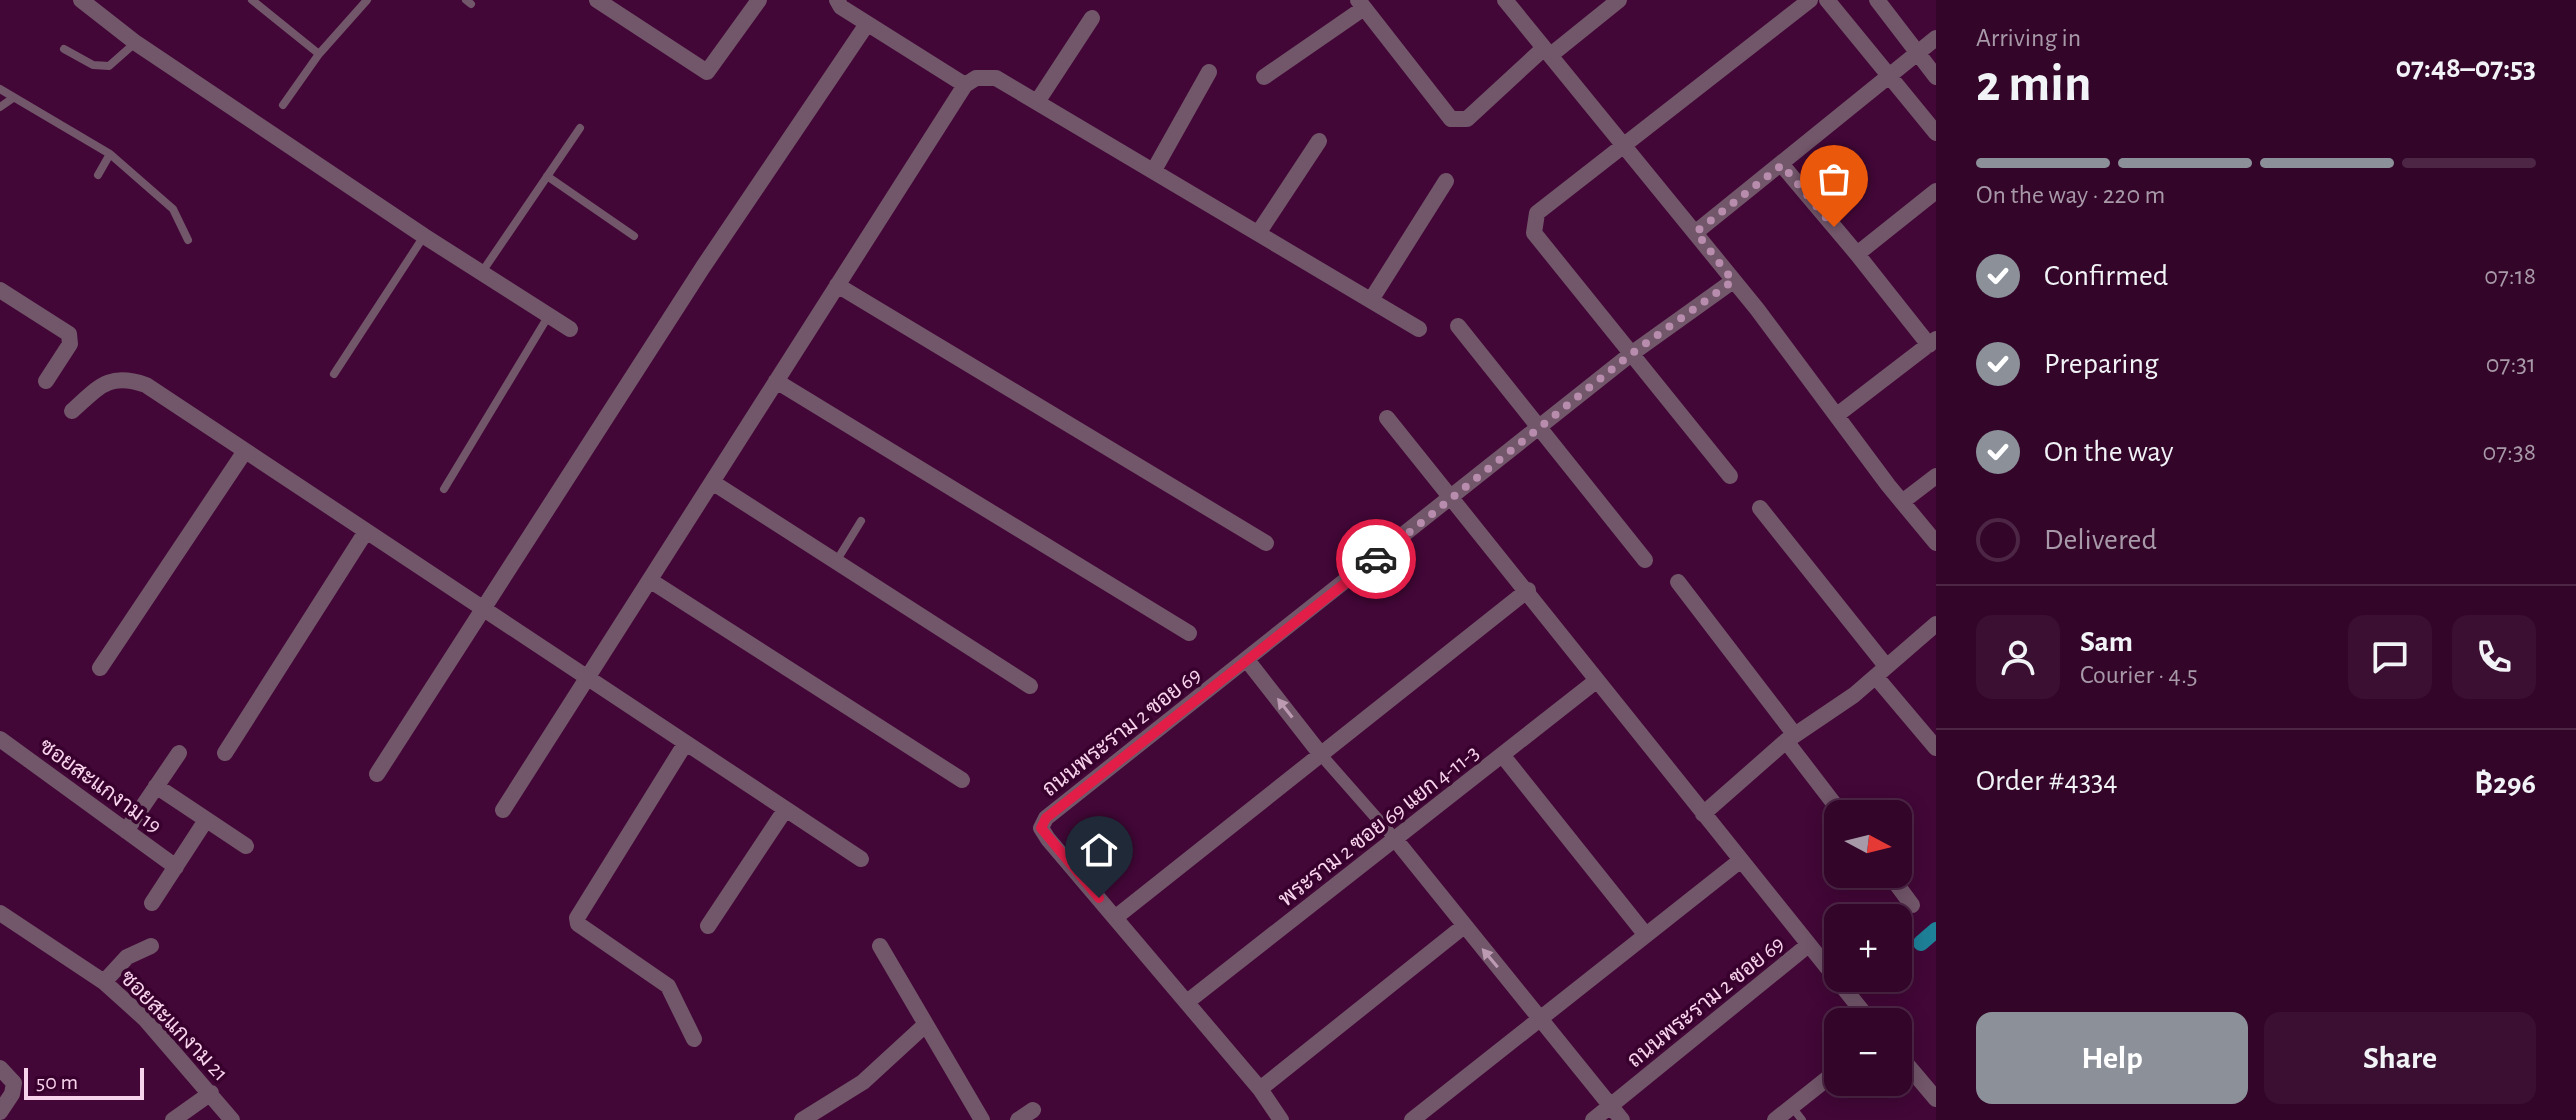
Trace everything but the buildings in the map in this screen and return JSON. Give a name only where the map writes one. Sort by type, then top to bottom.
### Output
[{"type":"street","points":[[81,0],[136,43],[424,236],[570,329]]},
{"type":"street","points":[[597,0],[707,72],[759,0]]},
{"type":"street","points":[[837,0],[841,7],[965,85]]},
{"type":"street","points":[[1505,0],[1696,232],[1936,543]]},
{"type":"street","points":[[1264,77],[1361,4],[1451,119],[1467,119],[1548,51],[1619,0]]},
{"type":"street","points":[[1730,476],[1533,228],[1537,213],[1810,0]]},
{"type":"street","points":[[1827,0],[1936,133]]},
{"type":"street","points":[[1877,0],[1936,77]]},
{"type":"street","points":[[1037,102],[1092,18]]},
{"type":"street","points":[[377,774],[703,267],[867,24]]},
{"type":"street","points":[[1696,232],[1936,38]]},
{"type":"street","points":[[1154,170],[1209,72]]},
{"type":"street","points":[[503,810],[965,85],[976,78],[996,78],[1419,329]]},
{"type":"street","points":[[1259,232],[1319,141]]},
{"type":"street","points":[[1782,165],[1933,342],[1837,415]]},
{"type":"street","points":[[1371,300],[1446,181]]},
{"type":"street","points":[[1857,254],[1936,191]]},
{"type":"street","points":[[1387,418],[1454,498],[1631,354],[1733,281]]},
{"type":"street","points":[[837,285],[1266,543]]},
{"type":"street","points":[[0,290],[69,334],[70,344],[46,381]]},
{"type":"street","points":[[1458,326],[1541,426],[1645,560]]},
{"type":"street","points":[[72,411],[103,384],[128,379],[146,385],[484,612],[861,859]]},
{"type":"street","points":[[776,381],[1189,633]]},
{"type":"street","points":[[100,668],[245,451]]},
{"type":"street","points":[[1902,502],[1936,476]]},
{"type":"street","points":[[712,482],[1030,686]]},
{"type":"street","name":"ถนนพระราม 2 ซอย 69","points":[[1281,1120],[1260,1089],[1041,828],[1046,818],[1454,498],[1596,681],[1859,1008]]},
{"type":"street","points":[[1760,508],[1881,672],[1930,728],[1936,748]]},
{"type":"street","points":[[225,753],[365,533]]},
{"type":"street","points":[[651,581],[962,780]]},
{"type":"street","points":[[1678,582],[1832,800]]},
{"type":"street","points":[[1116,917],[1528,590]]},
{"type":"street","points":[[1703,814],[1790,738],[1881,672],[1936,624]]},
{"type":"street","points":[[1247,660],[1322,756],[1395,839],[1622,1120]]},
{"type":"street","name":"พระราม 2 ซอย 69 แยก 4-11-3","points":[[1187,1002],[1596,681]]},
{"type":"street","name":"ซอยสะแกงาม 19","points":[[0,739],[176,867]]},
{"type":"street","points":[[685,744],[577,918],[578,924],[668,986],[694,1039]]},
{"type":"street","points":[[126,831],[179,753]]},
{"type":"street","points":[[1503,756],[1645,934]]},
{"type":"street","points":[[156,786],[246,846]]},
{"type":"street","points":[[708,926],[785,810]]},
{"type":"street","points":[[152,903],[206,820]]},
{"type":"street","points":[[1412,1120],[1741,860]]},
{"type":"street","name":"ซอยสะแกงาม 21","points":[[0,913],[104,982],[145,1019],[232,1120]]},
{"type":"street","points":[[1260,1089],[1464,926]]},
{"type":"street","points":[[104,982],[127,957],[151,946]]},
{"type":"street","points":[[880,946],[924,1026],[982,1120]]},
{"type":"street","name":"ถนนพระราม 2 ซอย 69","points":[[1593,1120],[1807,946]]},
{"type":"street","points":[[802,1120],[863,1082],[924,1026]]},
{"type":"street","points":[[0,1068],[14,1083],[12,1094],[0,1112]]},
{"type":"street","points":[[1912,1071],[1936,1099]]},
{"type":"street","points":[[1775,1120],[1797,1113],[1824,1085]]},
{"type":"street","points":[[173,1120],[211,1093]]},
{"type":"street","points":[[1018,1120],[1033,1110]]},
{"type":"lane","points":[[252,0],[319,54]]},
{"type":"lane","points":[[283,105],[319,54],[367,0]]},
{"type":"lane","points":[[64,49],[93,65],[109,66],[136,43]]},
{"type":"lane","points":[[0,89],[110,154],[173,209],[188,240]]},
{"type":"lane","points":[[0,107],[13,98]]},
{"type":"lane","points":[[482,272],[580,128]]},
{"type":"lane","points":[[98,175],[110,154]]},
{"type":"lane","points":[[547,176],[634,236]]},
{"type":"lane","points":[[334,374],[424,236]]},
{"type":"lane","points":[[444,489],[550,314]]},
{"type":"lane","points":[[837,560],[861,521]]},
{"type":"waterway","points":[[1921,943],[1936,930]]},
{"type":"way so far","points":[[1376,559],[1631,354],[1733,281],[1696,232],[1782,165],[1834,227]]},
{"type":"route","points":[[1099,898],[1048,839],[1041,828],[1046,818],[1376,559]]}]
